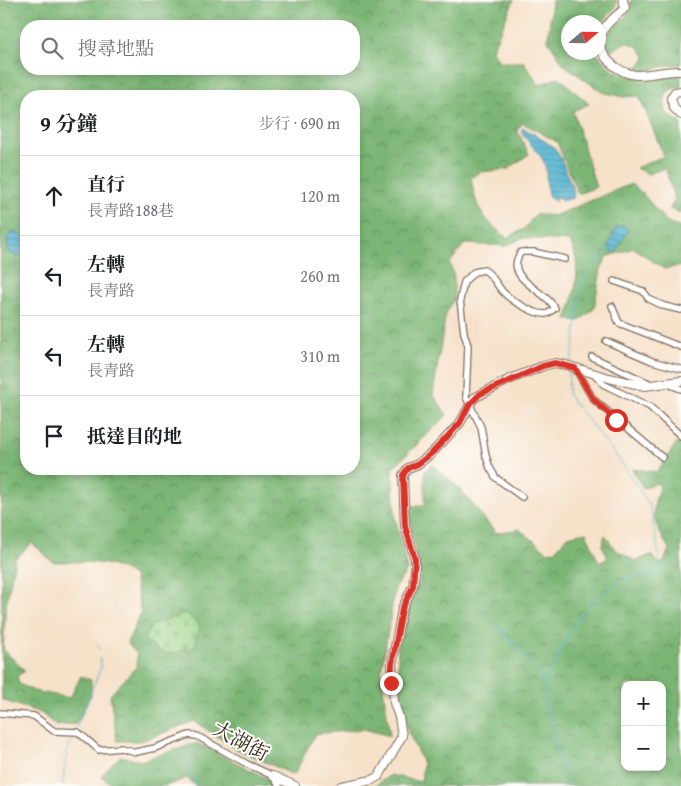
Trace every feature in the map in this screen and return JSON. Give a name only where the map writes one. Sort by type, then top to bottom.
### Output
[{"type":"street","points":[[623,0],[625,8],[603,29],[601,34],[599,45],[606,57],[628,73],[637,75],[663,71],[681,71]]},
{"type":"street","points":[[681,91],[674,92],[671,98],[674,108],[681,115]]},
{"type":"street","points":[[522,497],[496,478],[493,473],[486,456],[481,427],[466,396],[468,346],[464,334],[460,300],[464,282],[474,272],[484,270],[490,273],[507,297],[544,314],[554,308],[551,301],[523,282],[518,274],[518,256],[521,252],[533,252],[564,259]]},
{"type":"street","points":[[614,281],[643,291],[649,300],[681,310]]},
{"type":"street","points":[[612,306],[619,323],[681,347]]},
{"type":"street","points":[[606,341],[652,361],[681,369]]},
{"type":"street","points":[[592,357],[652,385]]},
{"type":"street","points":[[341,786],[372,780],[379,776],[402,736],[400,717],[394,702],[392,664],[402,609],[413,586],[415,566],[405,526],[403,475],[408,468],[418,464],[432,453],[460,423],[469,405],[480,394],[543,366],[555,363],[630,384],[646,386],[681,381]]},
{"type":"street","points":[[575,368],[593,399],[662,456]]},
{"type":"street","points":[[596,374],[603,384],[650,407],[681,436]]},
{"type":"street","points":[[666,383],[681,390]]},
{"type":"street","name":"大湖街","points":[[0,713],[34,716],[54,730],[78,732],[99,750],[121,748],[136,752],[155,748],[189,735],[197,736],[273,776]]},
{"type":"street","points":[[273,776],[279,786]]},
{"type":"street","points":[[273,776],[295,786]]},
{"type":"green space","points":[[0,0],[514,0],[492,50],[500,62],[524,62],[539,85],[559,77],[589,104],[573,111],[596,187],[578,194],[557,142],[523,123],[517,130],[529,154],[508,169],[480,172],[471,178],[475,198],[481,212],[507,238],[524,229],[536,214],[554,216],[631,184],[641,192],[666,221],[681,228],[681,266],[664,269],[634,248],[607,257],[601,269],[594,309],[579,321],[566,319],[573,300],[577,269],[574,250],[570,241],[522,238],[506,246],[464,244],[450,263],[454,277],[454,299],[446,312],[433,394],[447,415],[392,469],[395,517],[407,570],[395,588],[381,673],[390,736],[364,729],[315,734],[294,775],[234,748],[194,721],[142,741],[117,741],[110,695],[137,666],[137,654],[127,643],[141,613],[134,576],[105,564],[53,562],[32,543],[15,559],[6,605],[3,649],[25,671],[17,676],[19,684],[34,691],[70,698],[81,676],[91,680],[91,695],[76,724],[56,726],[41,713],[2,700]]},
{"type":"green space","points":[[552,0],[617,0],[615,8],[606,18],[606,15],[561,15],[561,60],[603,60],[616,71],[625,75],[681,75],[681,87],[669,90],[666,96],[665,107],[667,114],[681,123],[681,213],[670,209],[675,199],[665,168],[648,174],[636,168],[664,156],[639,96],[623,97],[602,92],[564,65],[548,40]]},
{"type":"green space","points":[[631,0],[681,0],[681,65],[633,71],[646,58],[639,47],[626,42],[610,51],[606,49],[607,34],[622,20],[630,9]]},
{"type":"green space","points":[[678,441],[681,444],[681,786],[375,786],[390,775],[421,782],[423,763],[408,732],[398,690],[398,645],[409,605],[420,582],[408,506],[425,505],[425,471],[432,465],[458,487],[496,533],[519,529],[548,552],[556,550],[568,536],[586,532],[599,563],[608,558],[602,545],[605,535],[616,550],[635,561],[651,555],[660,564],[664,562],[669,549],[655,519],[654,505],[660,487],[657,483],[643,488],[632,469],[657,472]]},
{"type":"green space","points":[[186,613],[200,627],[195,645],[190,650],[165,653],[144,639],[152,625]]},
{"type":"green space","points":[[197,743],[272,781],[273,786],[195,786],[187,778],[165,786],[114,786],[101,776],[120,756],[140,761]]},
{"type":"water","points":[[524,128],[554,147],[561,158],[574,192],[573,198],[561,201],[560,197],[556,198],[556,202],[549,197],[544,162],[523,134],[521,130]]},
{"type":"water","points":[[617,226],[625,226],[628,230],[616,252],[612,252],[608,246]]},
{"type":"water","points":[[13,231],[20,235],[20,256],[15,256],[10,252],[7,239]]},
{"type":"waterway","points":[[571,362],[584,278],[594,262],[610,250]]},
{"type":"waterway","points":[[565,786],[567,780],[557,754],[553,724],[545,703],[544,684],[576,621],[592,603],[607,590],[625,579],[656,575],[660,571],[660,560],[650,506],[619,459],[568,395],[569,371]]},
{"type":"waterway","points":[[494,622],[536,667],[544,683]]},
{"type":"waterway","points":[[98,645],[99,650]]},
{"type":"waterway","points":[[77,727],[101,667],[100,658]]},
{"type":"waterway","points":[[62,786],[67,752],[74,735]]},
{"type":"waterway","points":[[189,742],[186,759],[195,786]]},
{"type":"route","points":[[391,683],[395,643],[402,609],[413,586],[415,559],[405,526],[404,506],[403,475],[408,468],[418,464],[432,453],[460,423],[474,398],[524,373],[555,363],[566,364],[575,368],[593,399],[616,420]]}]
